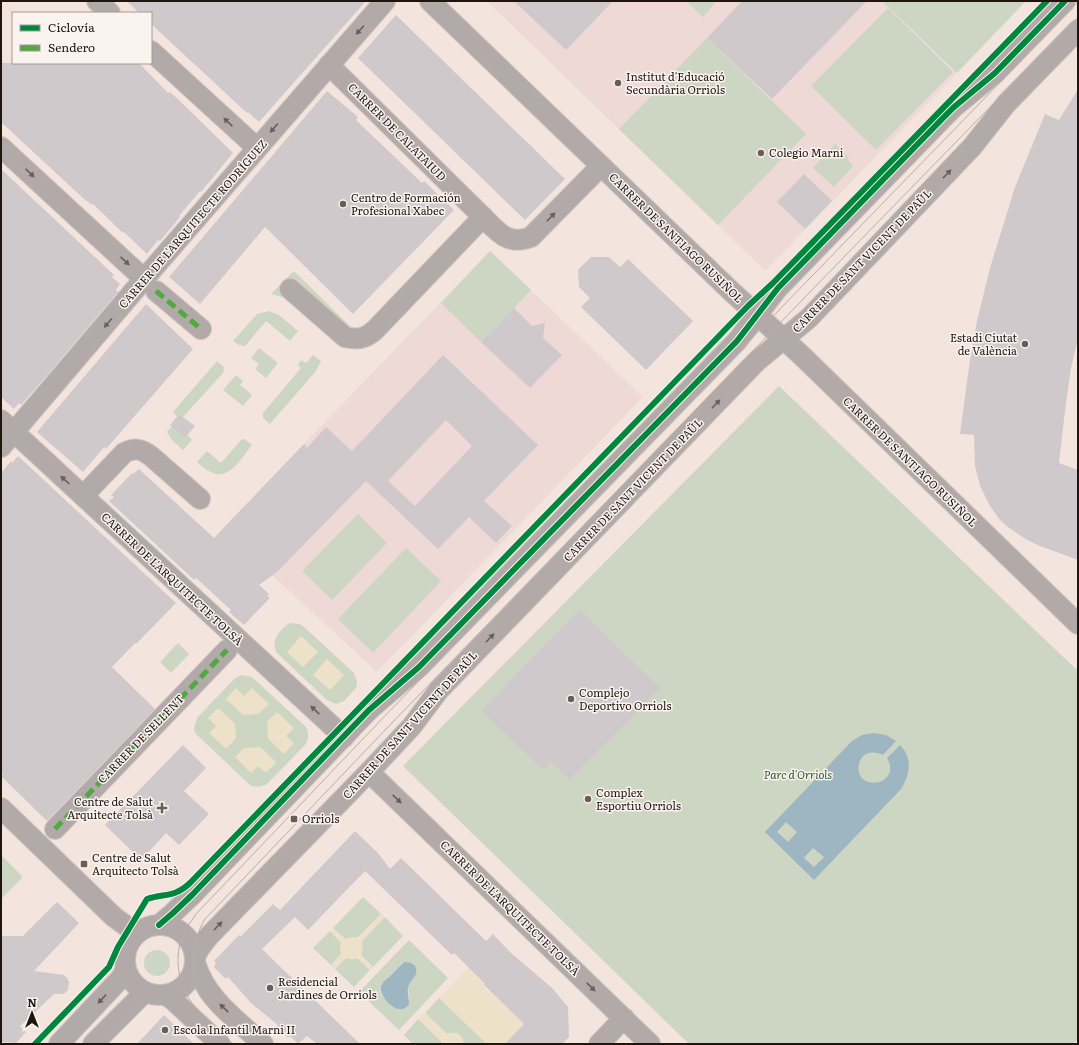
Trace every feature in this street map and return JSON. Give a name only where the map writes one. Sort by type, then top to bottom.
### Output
[{"type":"street","points":[[97,1],[109,12]]},
{"type":"street","name":"CARRER DE L'ARQUITECTE RODRÍGUEZ","points":[[5,433],[150,285],[257,148],[385,1]]},
{"type":"street","name":"CARRER DE SANTIAGO RUSIÑOL","points":[[430,1],[1078,624]]},
{"type":"street","points":[[159,925],[174,913],[192,895],[369,710],[402,682],[435,650],[737,341],[778,288],[942,119],[995,73],[1065,1]]},
{"type":"street","name":"CARRER DE SANT VICENT DE PAÜL","points":[[196,959],[199,949],[209,936],[369,772],[412,726],[439,690],[757,361],[809,318],[961,158],[981,136],[1006,104],[1078,30]]},
{"type":"street","points":[[152,51],[257,148]]},
{"type":"street","name":"CARRER DE CALATAIUD","points":[[329,65],[483,217],[499,232],[510,239],[521,241],[531,237],[601,166]]},
{"type":"street","points":[[1,147],[150,285],[201,328]]},
{"type":"street","points":[[290,289],[345,337],[361,339],[370,335],[375,330],[483,217]]},
{"type":"street","name":"CARRER DE L'ARQUITECTE TOLSÀ","points":[[5,433],[83,496],[344,737]]},
{"type":"street","points":[[83,496],[124,453],[137,449],[145,451],[200,498]]},
{"type":"street","name":"CARRER DE SELLENT","points":[[55,829],[227,650]]},
{"type":"street","name":"CARRER DE L'ARQUITECTE TOLSÀ","points":[[369,772],[650,1044]]},
{"type":"street","points":[[1,808],[114,917],[136,933]]},
{"type":"street","points":[[220,1044],[173,1000],[135,986],[128,977],[125,954],[129,942],[136,933],[147,927],[159,925],[170,926],[183,934],[189,940],[194,950],[198,972],[205,986],[215,999],[263,1044]]},
{"type":"street","points":[[93,1044],[142,996],[176,992],[187,983],[193,974],[196,959]]},
{"type":"street","points":[[60,1044],[121,978],[126,969]]},
{"type":"street","points":[[599,1044],[624,1018]]},
{"type":"shaded area","name":"Colegio Marni","points":[[487,1],[882,1],[957,73],[765,271]]},
{"type":"shaded area","points":[[490,251],[643,397],[377,672],[222,529]]},
{"type":"green space","points":[[686,1],[717,1],[703,17]]},
{"type":"green space","points":[[882,1],[1026,1],[957,73]]},
{"type":"green space","points":[[888,8],[953,72],[876,150],[811,86]]},
{"type":"green space","points":[[707,38],[806,134],[718,225],[619,129]]},
{"type":"green space","points":[[835,144],[849,158],[848,160],[853,166],[834,187],[813,168]]},
{"type":"green space","points":[[490,251],[531,290],[481,342],[441,303]]},
{"type":"green space","points":[[294,271],[357,333],[282,297],[271,294]]},
{"type":"green space","points":[[269,311],[279,315],[298,331],[290,341],[266,321],[245,346],[239,345],[233,341],[257,314]]},
{"type":"green space","points":[[259,348],[278,363],[266,378],[255,369],[259,364],[251,358]]},
{"type":"green space","points":[[313,355],[321,361],[316,371],[270,424],[263,418],[263,413],[301,368],[298,365],[301,360],[306,363]]},
{"type":"green space","points":[[217,361],[224,367],[223,373],[183,417],[179,414],[177,416],[173,412]]},
{"type":"green space","points":[[236,375],[243,381],[240,385],[252,395],[243,406],[223,390]]},
{"type":"green space","name":"Parc d'Orriols","points":[[779,386],[1078,671],[1078,1039],[1073,1044],[689,1044],[403,766]]},
{"type":"green space","points":[[172,426],[185,437],[188,435],[192,440],[183,450],[171,439],[167,432]]},
{"type":"green space","points":[[242,439],[252,445],[236,466],[225,473],[213,473],[197,462],[207,451],[221,463]]},
{"type":"green space","points":[[358,514],[387,543],[332,600],[302,571]]},
{"type":"green space","points":[[406,548],[441,581],[373,653],[338,619]]},
{"type":"green space","points":[[290,623],[300,624],[304,627],[354,673],[357,682],[356,688],[344,701],[336,704],[327,700],[277,653],[275,649],[275,640],[279,632]]},
{"type":"green space","points":[[178,643],[189,654],[171,673],[160,662]]},
{"type":"green space","points":[[241,675],[252,677],[306,727],[308,734],[305,745],[267,784],[257,787],[251,786],[196,734],[194,729],[197,718],[234,679]]},
{"type":"green space","points":[[1,855],[21,875],[22,878],[1,899]]},
{"type":"green space","points":[[363,897],[381,914],[357,938],[354,937],[345,939],[333,928]]},
{"type":"green space","points":[[385,917],[403,936],[373,967],[361,955],[361,942]]},
{"type":"green space","points":[[330,931],[342,943],[340,946],[342,954],[331,965],[313,948]]},
{"type":"green space","points":[[409,940],[448,978],[399,1030],[359,992]],"holes":[[[408,962],[412,964],[415,976],[408,986],[409,1003],[382,996],[380,991],[381,987],[391,974],[405,963]]]},
{"type":"green space","points":[[157,950],[166,954],[170,963],[166,972],[157,976],[148,972],[144,963],[148,954]]},
{"type":"green space","points":[[346,958],[357,958],[370,970],[354,987],[335,969]]},
{"type":"green space","points":[[439,998],[487,1044],[464,1044],[464,1042],[447,1034],[425,1013]]},
{"type":"green space","points":[[418,1019],[441,1041],[441,1044],[413,1044],[404,1035]]},
{"type":"sand","points":[[301,636],[318,652],[303,667],[287,652]]},
{"type":"sand","points":[[327,659],[344,675],[330,690],[313,675]]},
{"type":"sand","points":[[236,688],[244,696],[252,688],[269,704],[258,714],[243,715],[226,699]]},
{"type":"sand","points":[[218,708],[235,724],[236,738],[226,749],[209,733],[216,726],[208,718]]},
{"type":"sand","points":[[277,712],[294,728],[286,736],[294,743],[284,754],[268,739],[267,722]]},
{"type":"sand","points":[[260,747],[276,762],[266,773],[258,766],[251,773],[235,757],[244,748]]},
{"type":"sand","points":[[381,914],[385,917],[361,942],[363,948],[361,955],[373,967],[370,970],[357,958],[346,958],[335,969],[331,965],[341,954],[341,943],[330,931],[333,928],[345,939],[351,937],[357,938]]},
{"type":"sand","points":[[468,968],[485,985],[484,987],[489,992],[491,990],[496,997],[524,1024],[505,1044],[487,1044],[439,998]]},
{"type":"sand","points":[[425,1013],[446,1034],[452,1032],[460,1035],[464,1044],[441,1044],[441,1041],[418,1019]]},
{"type":"water","points":[[874,733],[886,735],[896,741],[883,755],[872,752],[862,757],[859,764],[859,773],[863,779],[869,782],[884,780],[889,775],[890,767],[887,758],[900,745],[907,755],[909,767],[908,772],[901,789],[814,880],[765,832],[852,741],[862,735]],"holes":[[[786,822],[797,832],[788,842],[777,832]],[[813,848],[824,857],[814,867],[804,858]]]},
{"type":"water","points":[[405,962],[414,965],[416,974],[408,988],[409,1004],[405,1008],[400,1009],[395,1008],[386,1000],[381,991],[381,987],[385,980]]},
{"type":"building","points":[[127,1],[366,1],[259,122],[248,112],[247,113],[152,25],[152,12],[138,12]]},
{"type":"building","points":[[514,1],[613,1],[566,50]]},
{"type":"building","points":[[742,1],[867,1],[772,99],[707,38]]},
{"type":"building","points":[[396,15],[565,179],[525,220],[358,58]]},
{"type":"building","points":[[1,63],[140,64],[168,93],[170,92],[182,103],[233,153],[179,216],[180,217],[160,241],[158,240],[147,254],[93,204],[92,205],[84,199],[1,122]]},
{"type":"building","name":"Estadi Ciutat de València","points":[[1078,89],[1078,338],[1071,368],[1059,463],[1078,470],[1078,560],[1027,540],[1000,520],[990,506],[980,486],[975,466],[974,435],[960,434],[977,321],[990,268],[1015,187],[1045,114],[1059,120]]},
{"type":"building","points":[[327,91],[358,117],[356,120],[422,183],[424,181],[454,210],[353,314],[265,227],[200,304],[169,277]]},
{"type":"building","points":[[1,169],[114,275],[112,277],[120,284],[116,290],[118,292],[21,405],[19,403],[14,409],[1,397]]},
{"type":"building","points":[[804,174],[832,201],[805,229],[777,202]]},
{"type":"building","points":[[591,257],[609,257],[620,267],[628,259],[693,321],[646,370],[581,307],[590,298],[579,287],[578,270]]},
{"type":"building","points":[[146,304],[193,349],[106,449],[104,447],[83,472],[37,432]]},
{"type":"building","points":[[514,308],[532,326],[545,323],[543,338],[562,355],[530,388],[481,342]]},
{"type":"building","points":[[443,355],[538,445],[484,501],[512,526],[496,543],[469,517],[438,549],[366,481],[277,572],[259,585],[269,594],[267,596],[270,598],[244,625],[229,612],[231,610],[196,578],[194,580],[109,501],[114,497],[111,495],[132,473],[133,474],[139,469],[214,538],[304,444],[307,448],[326,427],[352,451]],"holes":[[[446,420],[472,446],[415,506],[388,481]]]},
{"type":"building","points":[[179,414],[195,426],[185,438],[170,425]]},
{"type":"building","points":[[18,456],[176,603],[112,667],[155,709],[47,821],[2,777],[3,775],[1,772],[1,473],[11,461],[12,463]]},
{"type":"building","name":"Complejo Deportivo Orriols","points":[[580,610],[660,688],[569,780],[551,762],[543,770],[481,710]]},
{"type":"building","name":"Centre de Salut Arquitecte Tolsà","points":[[183,745],[206,768],[184,791],[209,814],[179,845],[166,833],[141,860],[105,825]]},
{"type":"building","points":[[355,831],[378,853],[390,869],[401,858],[486,941],[493,934],[511,953],[552,988],[568,1007],[569,1037],[562,1044],[505,1044],[524,1024],[454,953],[452,955],[365,871],[308,930],[295,917],[262,949],[360,1044],[317,1044],[307,1036],[298,1044],[290,1036],[288,1038],[276,1027],[278,1025],[251,1003],[228,977],[226,979],[214,967],[216,963],[214,961],[239,935],[241,936],[273,904],[280,910]]},
{"type":"building","points":[[57,902],[79,923],[34,971],[64,975],[69,982],[68,990],[64,994],[54,994],[20,1026],[26,1032],[16,1043],[1,1042],[1,936],[23,936]]},
{"type":"building","name":"Escola Infantil Marni II","points":[[164,1015],[194,1044],[137,1044]]},
{"type":"tram line","points":[[233,1044],[204,1018],[189,998],[183,987],[178,962],[179,948],[186,929],[196,914],[380,721],[1078,2]]},
{"type":"tram line","points":[[249,1044],[212,1010],[202,999],[197,989],[192,969],[192,959],[196,938],[205,919],[387,728],[1078,17]]},
{"type":"marked path","points":[[156,291],[201,329]]},
{"type":"marked path","points":[[55,829],[227,650]]},
{"type":"cycle path","points":[[35,1044],[109,967],[118,947],[147,899],[174,893],[190,883],[748,306],[773,283],[1047,1]]},
{"type":"cycle path","points":[[159,925],[192,895],[369,710],[419,667],[737,341],[778,288],[942,119],[995,73],[1065,1]]},
{"type":"place","name":"Institut d'Educació Secundària Orriols","points":[[618,83]]},
{"type":"place","name":"Colegio Marni","points":[[761,153]]},
{"type":"place","name":"Centro de Formación Profesional Xabec","points":[[343,204]]},
{"type":"place","name":"Estadi Ciutat de València","points":[[1025,344]]},
{"type":"place","name":"Complejo Deportivo Orriols","points":[[571,699]]},
{"type":"place","name":"Complex Esportiu Orriols","points":[[588,799]]},
{"type":"place","name":"Centre de Salut Arquitecte Tolsà","points":[[162,808]]},
{"type":"place","name":"Orriols","points":[[294,819]]},
{"type":"place","name":"Centre de Salut Arquitecto Tolsà","points":[[84,864]]},
{"type":"place","name":"Residencial Jardines de Orriols","points":[[270,988]]},
{"type":"place","name":"Escola Infantil Marni II","points":[[165,1030]]}]
